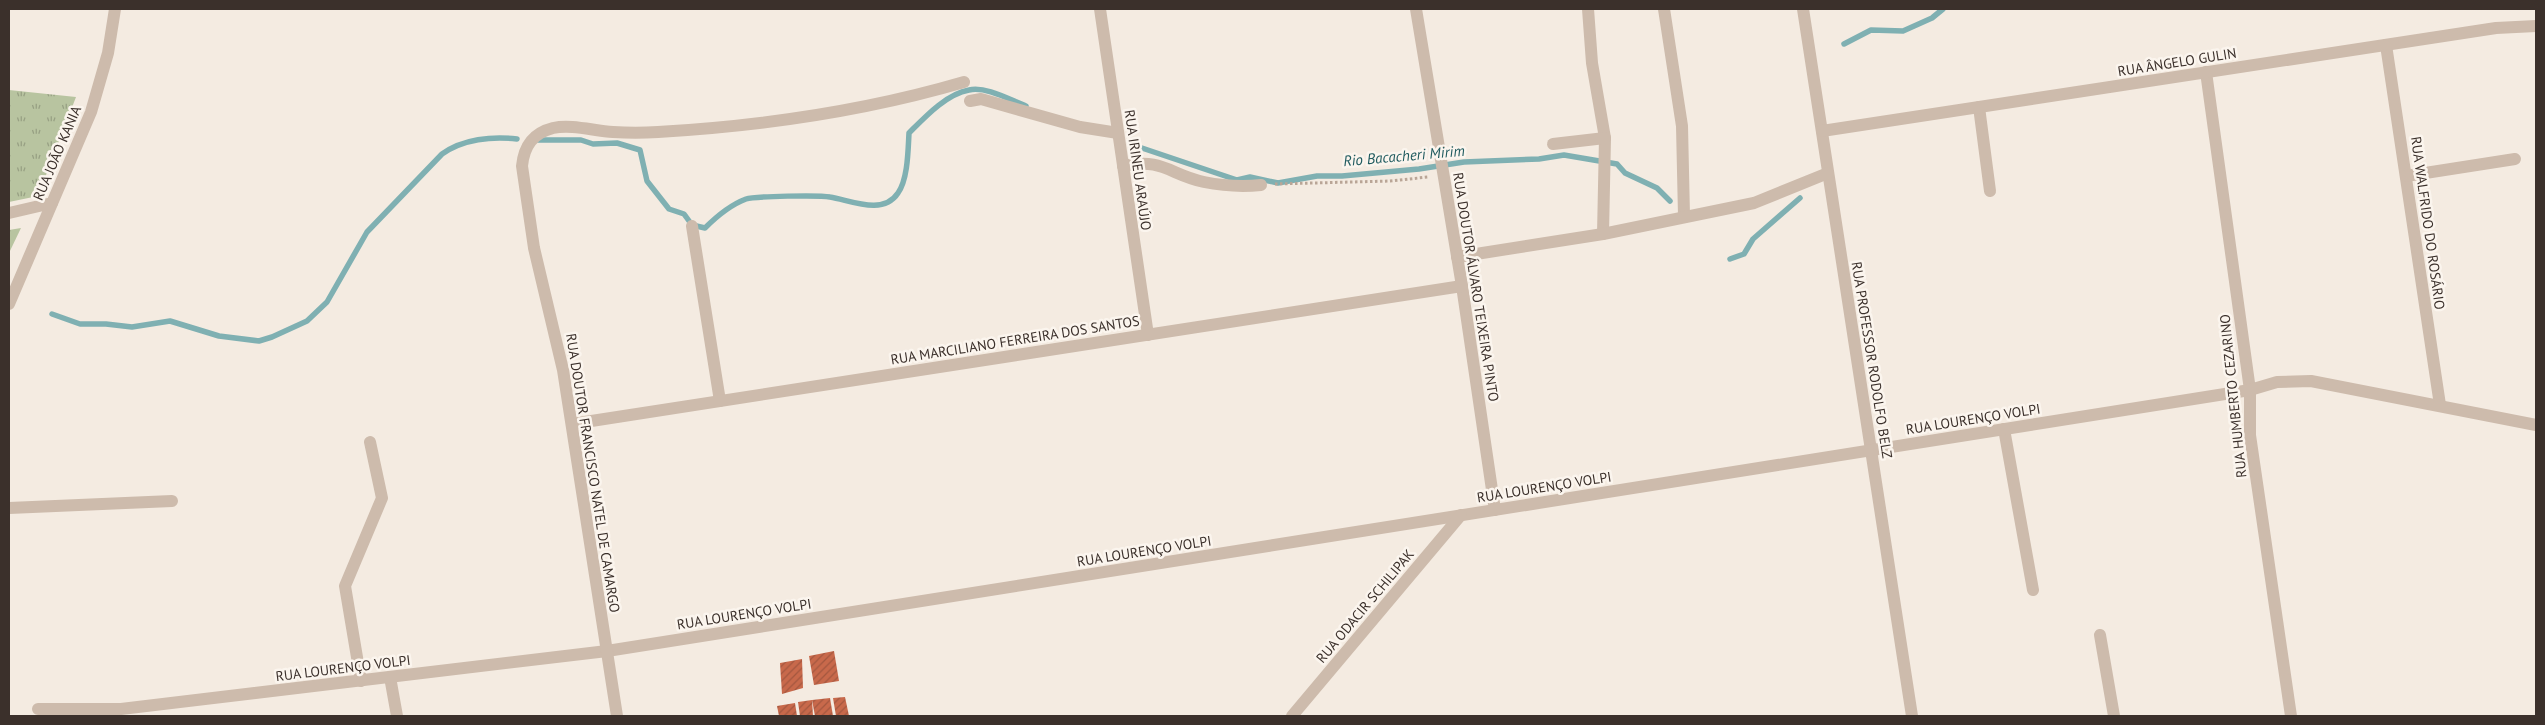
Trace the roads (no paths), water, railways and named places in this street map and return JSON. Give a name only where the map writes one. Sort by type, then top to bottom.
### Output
[{"type":"street","name":"RUA JOÃO KANIA","points":[[9,304],[52,204],[100,84],[108,53],[114,9]]},
{"type":"street","name":"RUA IRINEU ARAÚJO","points":[[1100,9],[1148,335]]},
{"type":"street","name":"RUA DOUTOR ÁLVARO TEIXEIRA PINTO","points":[[1416,9],[1442,175],[1462,286],[1495,510]]},
{"type":"street","points":[[1588,9],[1591,53],[1605,138],[1603,234]]},
{"type":"street","points":[[1664,9],[1682,126],[1684,216]]},
{"type":"street","name":"RUA PROFESSOR RODOLFO BELZ","points":[[1803,9],[1912,716]]},
{"type":"street","name":"RUA ÂNGELO GULIN","points":[[1822,131],[2514,26],[2536,26]]},
{"type":"street","name":"RUA WALFRIDO DO ROSÁRIO","points":[[2386,45],[2440,405]]},
{"type":"street","name":"RUA HUMBERTO CEZARINO","points":[[2206,72],[2250,390],[2250,435],[2291,716]]},
{"type":"street","name":"RUA DOUTOR FRANCISCO NATEL DE CAMARGO","points":[[616,716],[559,345],[534,248],[522,166],[523,152],[530,141],[539,134],[564,127],[613,132],[696,129],[821,114],[916,96],[964,82]]},
{"type":"street","points":[[970,101],[981,99],[1080,127],[1118,133]]},
{"type":"street","points":[[1979,108],[1990,191]]},
{"type":"street","points":[[1553,144],[1605,138]]},
{"type":"street","points":[[2406,176],[2515,159]]},
{"type":"street","points":[[1123,166],[1152,163],[1202,182],[1238,187],[1262,185]]},
{"type":"street","points":[[1457,257],[1603,234],[1754,203],[1828,173]]},
{"type":"street","points":[[9,213],[52,204]]},
{"type":"street","points":[[692,226],[720,400]]},
{"type":"street","name":"RUA MARCILIANO FERREIRA DOS SANTOS","points":[[572,424],[1462,286]]},
{"type":"street","name":"RUA LOURENÇO VOLPI","points":[[38,709],[121,709],[606,651],[2250,390],[2277,382],[2311,381],[2440,405],[2536,426]]},
{"type":"street","points":[[2004,429],[2033,590]]},
{"type":"street","points":[[361,680],[345,586],[382,498],[370,442]]},
{"type":"street","points":[[9,508],[172,501]]},
{"type":"street","name":"RUA ODACIR SCHILIPAK","points":[[1292,716],[1461,515]]},
{"type":"street","points":[[2100,635],[2114,716]]},
{"type":"street","points":[[390,677],[397,716]]},
{"type":"waterway","name":"Rio Bacacheri Mirim","points":[[1844,44],[1871,30],[1903,31],[1932,18],[1943,9]]},
{"type":"waterway","name":"Rio Bacacheri Mirim","points":[[538,140],[581,140],[593,144],[617,143],[640,150],[647,181],[669,209],[684,214],[692,225],[705,228],[729,208],[740,201],[752,198],[824,196],[866,205],[884,204],[892,200],[898,193],[904,180],[909,133],[944,101],[960,92],[976,89],[1005,97],[1026,106]]},
{"type":"waterway","name":"Rio Bacacheri Mirim","points":[[52,314],[80,324],[132,327],[170,321],[219,336],[259,341],[272,337],[307,321],[327,302],[367,232],[442,154],[468,142],[488,138],[517,139]]},
{"type":"waterway","name":"Rio Bacacheri Mirim","points":[[1133,145],[1237,180],[1250,177],[1278,183],[1317,176],[1342,176],[1419,169],[1464,162],[1539,159],[1564,155],[1617,164],[1625,173],[1657,188],[1670,201]]},
{"type":"waterway","name":"Rio Bacacheri Mirim","points":[[1730,259],[1744,254],[1753,239],[1800,198]]}]
